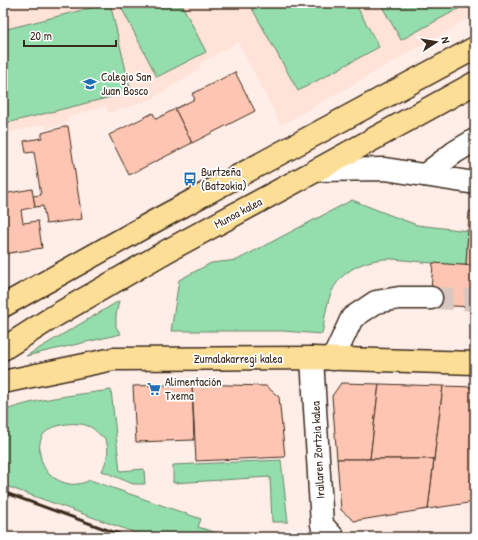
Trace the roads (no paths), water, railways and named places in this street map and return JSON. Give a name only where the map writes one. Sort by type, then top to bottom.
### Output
[{"type":"main road","points":[[3,306],[153,222],[475,48]]},
{"type":"main road","name":"Munoa kalea","points":[[3,349],[53,317],[167,251],[475,83]]},
{"type":"main road","name":"Zumalakarregi kalea","points":[[3,382],[113,359],[323,359],[475,363]]},
{"type":"street","points":[[425,175],[455,152],[475,140]]},
{"type":"street","points":[[317,170],[385,169],[475,183]]},
{"type":"street","points":[[323,359],[352,318],[376,302],[399,298],[431,298]]},
{"type":"street","name":"Irailaren Zortzia kalea","points":[[323,359],[322,525],[333,537]]},
{"type":"tunnel","points":[[431,298],[475,300]]},
{"type":"railway","points":[[3,492],[127,537]]},
{"type":"place","name":"Colegio San Juan Bosco","points":[[90,84]]},
{"type":"place","name":"Burtzeña (Batzokia)","points":[[190,179]]},
{"type":"place","name":"Alimentación Txema","points":[[154,389]]}]
